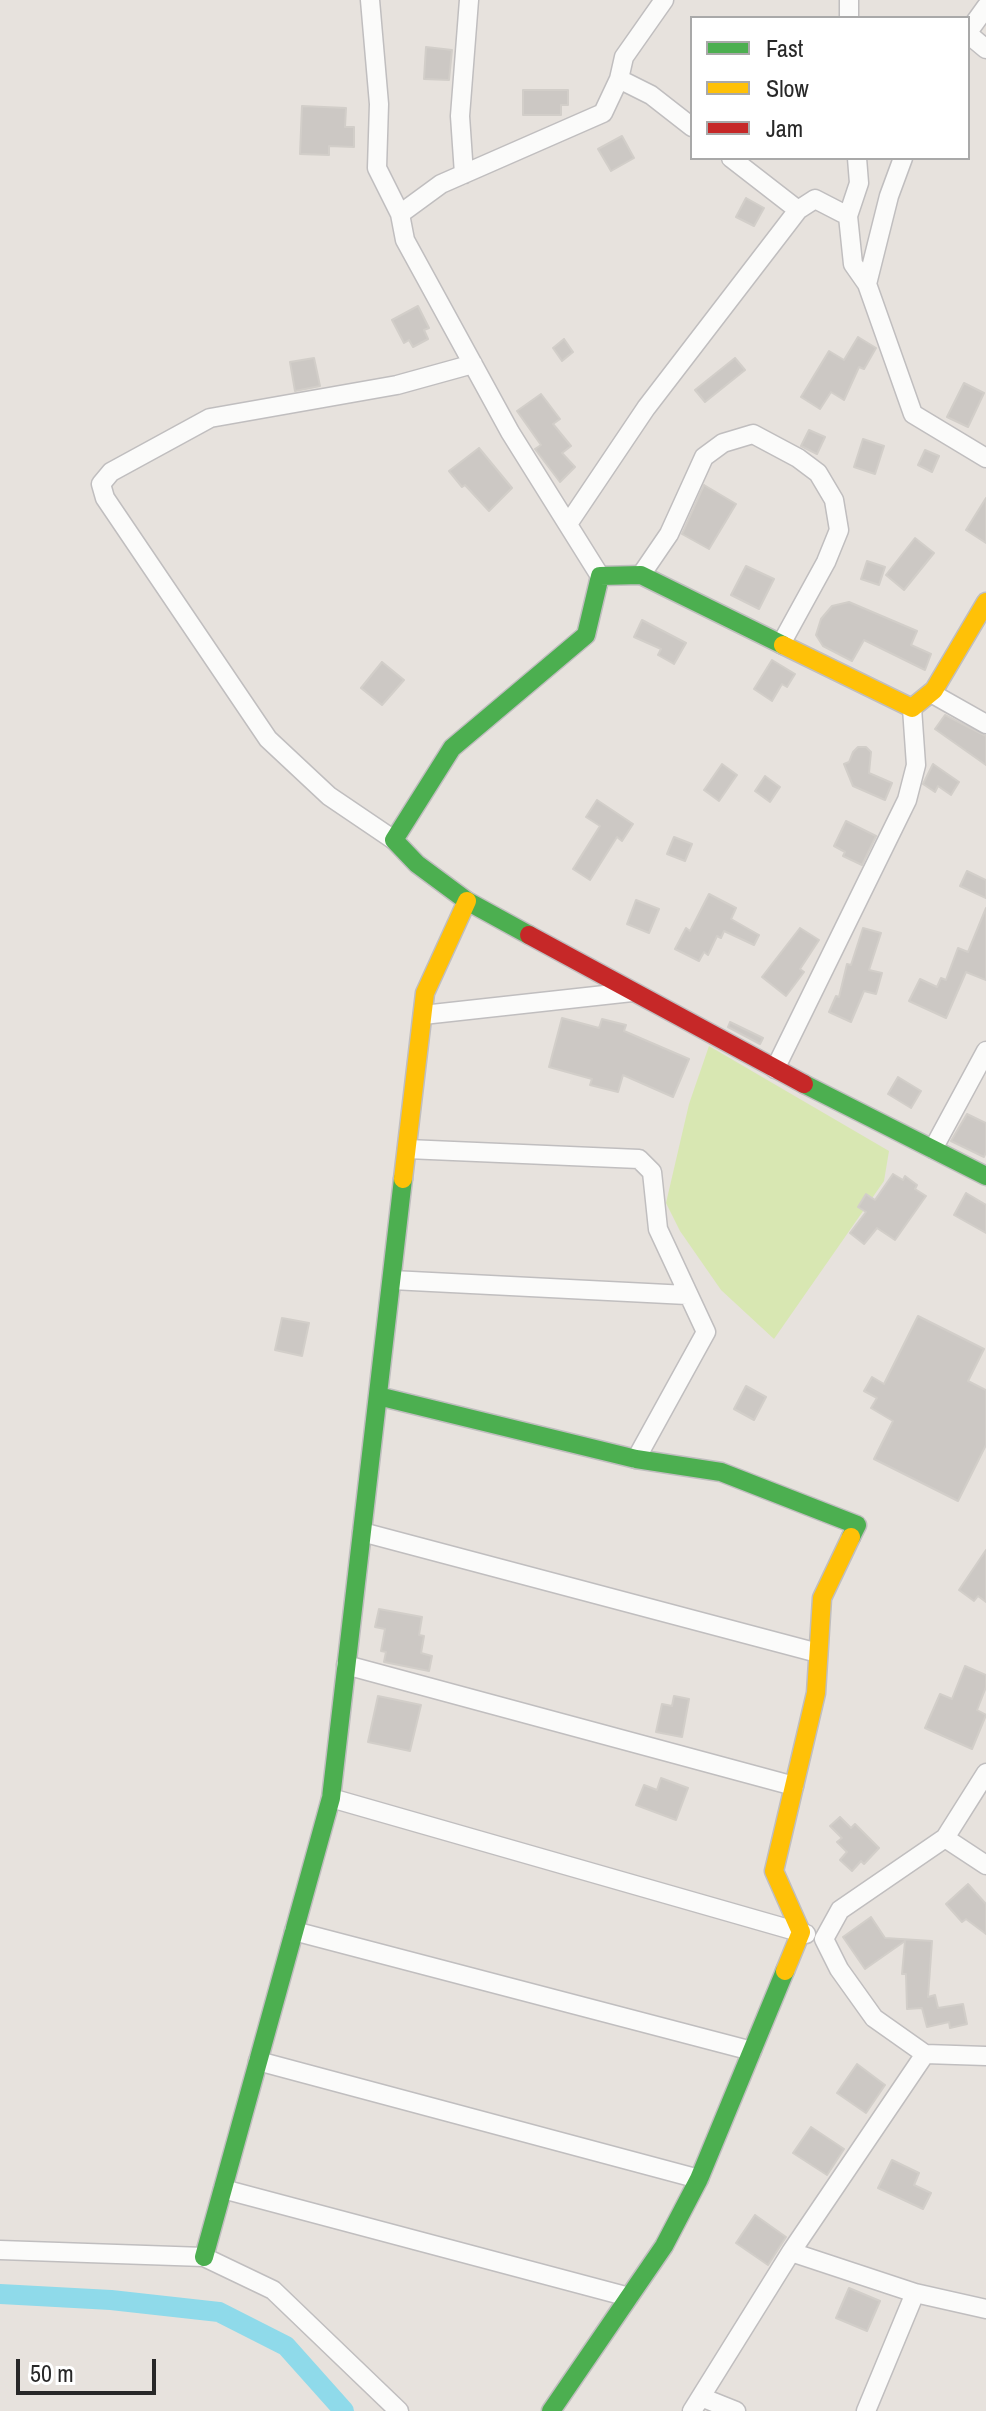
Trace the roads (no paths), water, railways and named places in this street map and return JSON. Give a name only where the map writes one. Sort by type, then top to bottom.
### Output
[{"type":"street","points":[[370,0],[379,104],[377,168],[400,214],[405,240],[510,432],[600,576],[586,635],[452,748],[394,840]]},
{"type":"street","points":[[464,174],[460,116],[469,0]]},
{"type":"street","points":[[400,214],[441,184],[603,113],[619,79],[624,57],[664,0]]},
{"type":"street","points":[[970,30],[986,7]]},
{"type":"street","points":[[970,35],[986,49]]},
{"type":"street","points":[[619,79],[651,95],[690,125]]},
{"type":"street","points":[[734,160],[798,210]]},
{"type":"street","points":[[857,160],[859,183],[848,216],[853,264],[867,284],[913,414],[986,458]]},
{"type":"street","points":[[867,284],[889,196],[902,160]]},
{"type":"street","points":[[568,524],[646,408],[798,210],[815,199],[848,216]]},
{"type":"street","points":[[473,364],[397,385],[210,418],[111,472],[101,484],[105,498],[268,739],[329,796],[394,840],[417,864],[467,901],[632,992],[986,1176]]},
{"type":"street","points":[[641,575],[669,534],[704,457],[723,443],[753,434],[798,458],[818,473],[834,500],[839,530],[826,562],[781,644]]},
{"type":"street","points":[[600,576],[641,575],[912,708]]},
{"type":"street","points":[[912,708],[931,693],[986,602]]},
{"type":"street","points":[[931,693],[986,724]]},
{"type":"street","points":[[775,1069],[907,800],[916,765],[912,708]]},
{"type":"street","points":[[204,2257],[331,1798],[425,993],[467,901]]},
{"type":"street","points":[[423,1015],[632,992]]},
{"type":"street","points":[[933,1149],[986,1051]]},
{"type":"street","points":[[407,1149],[639,1159],[652,1172],[658,1229],[706,1332],[636,1459]]},
{"type":"street","points":[[392,1280],[687,1295]]},
{"type":"street","points":[[378,1396],[636,1459],[721,1472],[857,1525],[822,1598],[816,1693],[774,1871],[801,1932],[699,2179],[664,2246],[551,2411]]},
{"type":"street","points":[[362,1532],[818,1653]]},
{"type":"street","points":[[346,1665],[794,1786]]},
{"type":"street","points":[[824,1939],[840,1910],[945,1838],[986,1773]]},
{"type":"street","points":[[331,1798],[824,1939],[839,1969],[874,2018],[925,2054],[986,2056]]},
{"type":"street","points":[[945,1838],[986,1865]]},
{"type":"street","points":[[294,1931],[752,2051]]},
{"type":"street","points":[[736,2411],[696,2404],[791,2252],[925,2054]]},
{"type":"street","points":[[258,2061],[699,2179]]},
{"type":"street","points":[[223,2189],[629,2297]]},
{"type":"street","points":[[0,2250],[204,2257],[273,2290],[399,2411]]},
{"type":"street","points":[[791,2252],[915,2293],[986,2309]]},
{"type":"street","points":[[866,2411],[915,2293]]},
{"type":"waterway","points":[[0,2294],[111,2300],[219,2312],[286,2346],[344,2411]]}]
